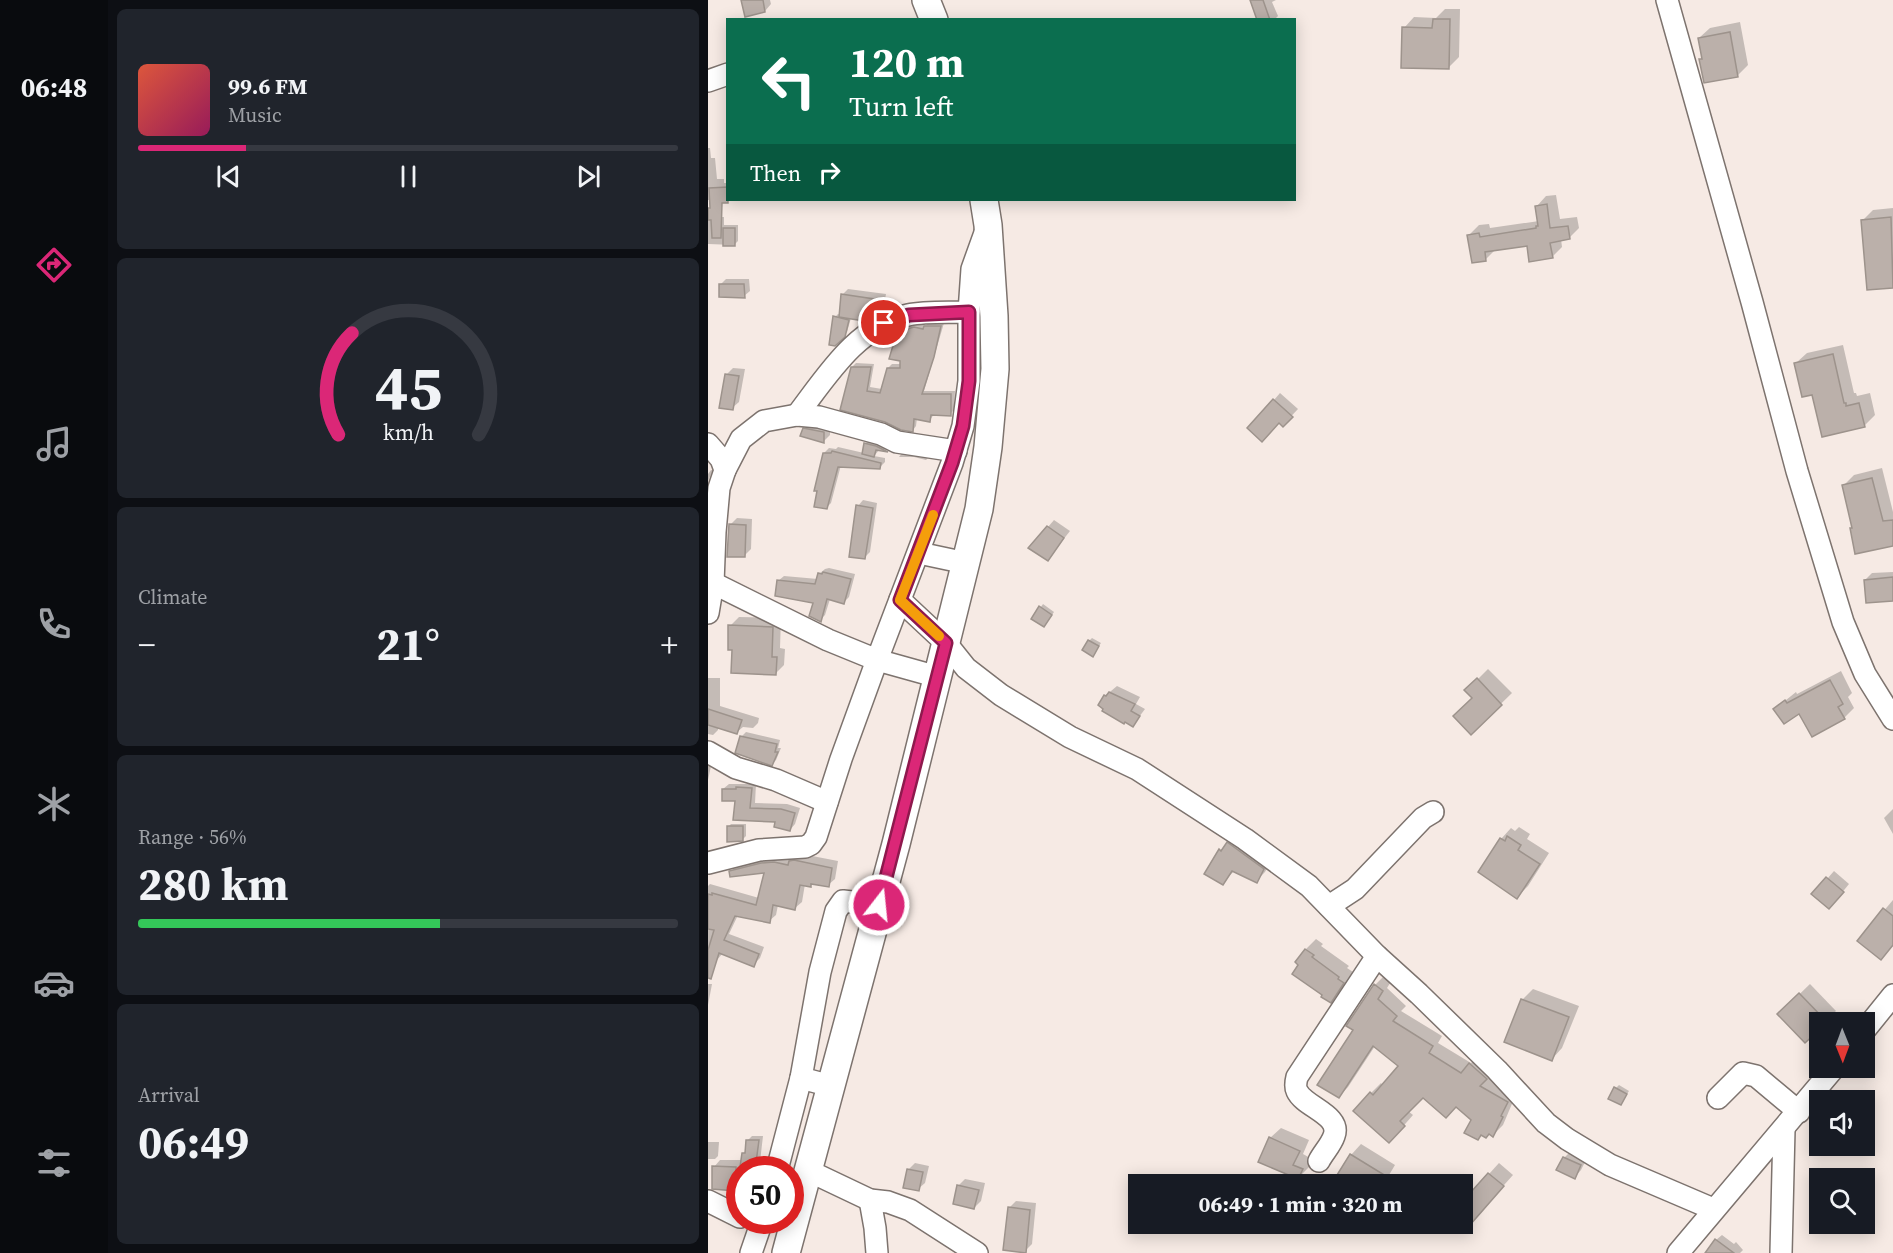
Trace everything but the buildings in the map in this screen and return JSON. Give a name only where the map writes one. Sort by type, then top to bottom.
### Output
[{"type":"main road","points":[[926,0],[933,18]]},
{"type":"main road","points":[[786,1253],[879,905],[979,509],[993,389],[994,316],[986,212]]},
{"type":"street","points":[[1667,0],[1797,471],[1844,622],[1865,674],[1893,719]]},
{"type":"street","points":[[708,81],[726,75]]},
{"type":"street","points":[[708,862],[759,850],[804,847],[811,844],[816,837],[877,660],[919,553],[963,426],[969,381],[969,312],[972,269],[986,212]]},
{"type":"street","points":[[796,415],[858,340],[884,323],[909,315],[969,312]]},
{"type":"street","points":[[708,607],[713,583],[714,532],[719,488],[716,459],[764,421],[796,415],[819,417],[881,434],[897,442],[956,451]]},
{"type":"street","points":[[919,553],[966,563]]},
{"type":"street","points":[[713,583],[828,640],[877,660],[938,677]]},
{"type":"street","points":[[900,600],[946,643],[966,668],[1008,700],[1070,737],[1137,770],[1245,839],[1309,886],[1377,956],[1497,1070],[1546,1123],[1567,1139],[1611,1165],[1713,1209]]},
{"type":"street","points":[[708,752],[736,768],[776,780],[827,802]]},
{"type":"street","points":[[1329,906],[1354,889],[1423,818],[1433,812]]},
{"type":"street","points":[[781,1156],[801,1078],[820,972],[836,911],[843,901],[879,905]]},
{"type":"street","points":[[1319,1161],[1334,1136],[1335,1129],[1327,1116],[1303,1099],[1296,1089],[1297,1077],[1377,956]]},
{"type":"street","points":[[1875,1017],[1893,995]]},
{"type":"street","points":[[1718,1098],[1743,1074],[1756,1076],[1799,1112]]},
{"type":"street","points":[[801,1078],[831,1086]]},
{"type":"street","points":[[1678,1253],[1826,1078]]},
{"type":"street","points":[[1781,1253],[1784,1129]]},
{"type":"street","points":[[809,1171],[870,1200],[888,1202],[910,1210],[977,1253]]},
{"type":"street","points":[[870,1200],[877,1253]]},
{"type":"street","points":[[708,1201],[726,1210]]},
{"type":"street","points":[[751,1253],[755,1234]]},
{"type":"slow traffic","points":[[933,515],[900,600],[939,636]]},
{"type":"route","points":[[879,905],[946,643],[900,600],[952,463],[963,426],[969,381],[969,312],[909,315],[884,323]]}]
